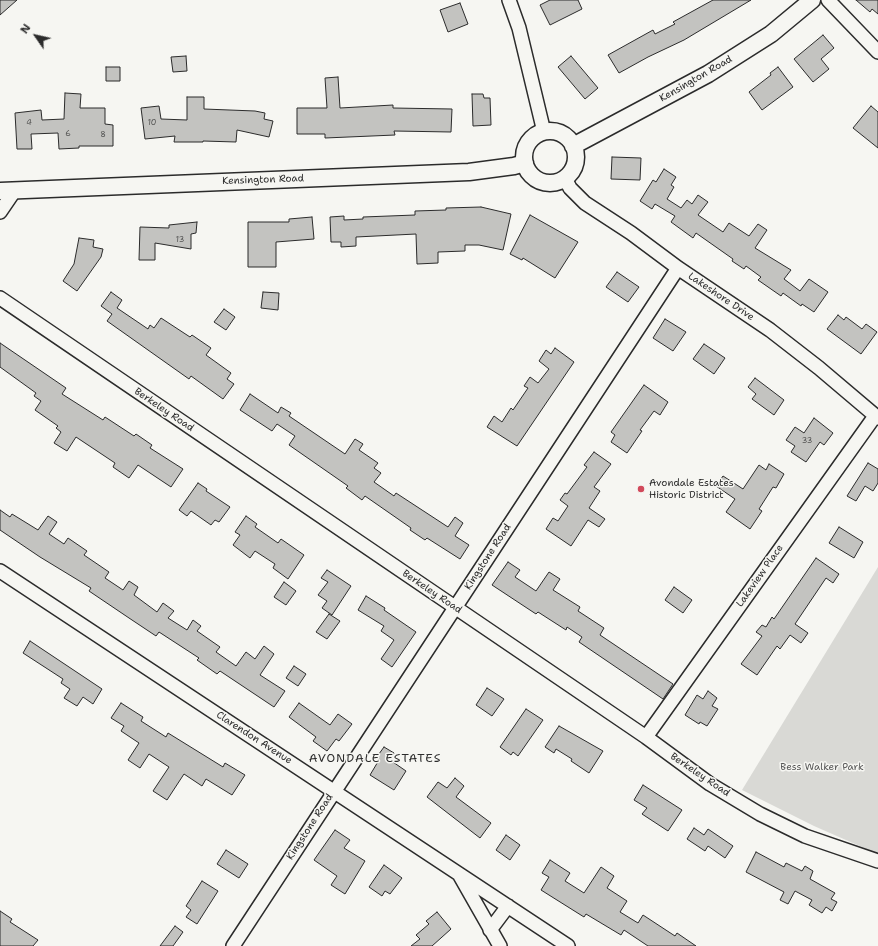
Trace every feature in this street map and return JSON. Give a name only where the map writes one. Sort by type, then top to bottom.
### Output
[{"type":"street","points":[[508,0],[519,28],[544,132]]},
{"type":"street","name":"Kensington Road","points":[[573,146],[708,74],[771,34],[812,0]]},
{"type":"street","points":[[828,0],[878,52]]},
{"type":"street","points":[[552,131],[561,134],[568,139],[573,146],[576,160],[574,167],[565,178],[549,183],[541,181],[531,174],[525,163],[524,155],[528,144],[536,135],[544,132],[552,131]]},
{"type":"street","name":"Kensington Road","points":[[7,191],[469,172],[514,166],[525,163]]},
{"type":"street","name":"Lakeshore Drive","points":[[565,178],[570,188],[585,203],[631,233],[678,268],[770,330],[819,368],[877,417]]},
{"type":"street","points":[[0,212],[7,191]]},
{"type":"street","name":"Kingstone Road","points":[[233,946],[678,268]]},
{"type":"street","name":"Berkeley Road","points":[[0,298],[646,737],[710,784],[760,814],[805,836],[878,861]]},
{"type":"street","name":"Lakeview Place","points":[[646,737],[877,417]]},
{"type":"street","name":"Clarendon Avenue","points":[[0,571],[334,790],[568,946]]},
{"type":"street","points":[[458,872],[500,946]]},
{"type":"street","points":[[490,930],[508,906]]},
{"type":"green space","name":"Bess Walker Park","points":[[878,567],[878,854],[814,826],[742,790]]},
{"type":"building","points":[[0,0],[17,0],[0,15]]},
{"type":"building","points":[[550,0],[578,0],[582,9],[550,25],[540,5]]},
{"type":"building","points":[[713,0],[751,0],[684,40],[619,73],[608,55],[653,30],[655,34],[675,24],[673,22]]},
{"type":"building","points":[[856,0],[878,0],[878,14],[872,9],[870,12]]},
{"type":"building","points":[[460,3],[468,24],[448,32],[440,10]]},
{"type":"building","points":[[823,35],[834,48],[821,59],[829,69],[813,82],[794,59]]},
{"type":"building","points":[[186,56],[187,71],[173,72],[171,57]]},
{"type":"building","points":[[571,56],[598,88],[585,99],[558,67]]},
{"type":"building","points":[[106,67],[120,67],[120,81],[106,81]]},
{"type":"building","points":[[778,67],[793,87],[762,110],[749,92],[771,75],[770,73]]},
{"type":"building","points":[[338,77],[340,108],[393,105],[393,108],[452,109],[451,132],[394,131],[395,135],[325,138],[325,134],[297,134],[297,108],[327,108],[325,78]]},
{"type":"building","points":[[65,93],[81,94],[80,108],[105,108],[105,124],[113,125],[113,146],[79,146],[79,148],[59,149],[58,133],[31,134],[32,149],[17,149],[15,113],[41,110],[42,120],[64,119]]},
{"type":"building","points":[[472,94],[483,94],[484,98],[490,98],[491,125],[473,126]]},
{"type":"building","points":[[187,97],[204,97],[204,109],[255,111],[265,113],[264,119],[273,121],[269,137],[237,130],[236,142],[174,142],[175,136],[145,139],[141,108],[159,106],[161,119],[187,120]]},
{"type":"building","points":[[871,106],[878,112],[878,148],[853,128]]},
{"type":"building","points":[[612,157],[641,158],[640,180],[611,179]]},
{"type":"building","points":[[664,169],[676,177],[671,185],[674,187],[667,199],[681,208],[687,200],[692,204],[698,195],[708,202],[698,215],[723,232],[729,223],[749,236],[758,224],[767,230],[755,248],[791,270],[784,279],[800,291],[809,279],[828,292],[814,312],[802,304],[801,306],[783,293],[781,296],[758,280],[761,277],[746,266],[744,269],[732,261],[733,259],[696,233],[693,238],[671,222],[675,216],[655,204],[652,209],[640,201],[653,180],[656,182]]},
{"type":"building","points":[[481,207],[511,214],[503,250],[479,245],[465,245],[465,251],[438,252],[438,263],[417,264],[416,234],[356,237],[356,246],[341,247],[341,242],[331,242],[330,217],[344,216],[344,220],[363,219],[363,217],[415,215],[415,211]]},
{"type":"building","points":[[530,215],[578,242],[555,278],[523,258],[522,260],[510,254]]},
{"type":"building","points":[[312,217],[314,239],[276,242],[276,267],[248,267],[248,222],[289,222],[289,219]]},
{"type":"building","points":[[197,222],[196,233],[191,234],[191,249],[155,243],[155,260],[139,260],[140,227],[169,228],[169,225]]},
{"type":"building","points":[[79,238],[94,240],[93,247],[103,249],[101,257],[77,291],[63,281],[74,264]]},
{"type":"building","points":[[617,272],[639,287],[628,302],[606,287]]},
{"type":"building","points":[[111,292],[122,300],[117,308],[148,329],[150,325],[154,328],[161,318],[190,337],[192,335],[211,348],[206,355],[231,373],[227,379],[234,384],[223,399],[191,376],[189,379],[107,321],[112,314],[101,306]]},
{"type":"building","points":[[263,292],[279,293],[278,310],[261,308]]},
{"type":"building","points":[[224,309],[235,317],[226,330],[214,322]]},
{"type":"building","points":[[838,315],[844,320],[846,317],[862,329],[866,324],[877,332],[861,354],[827,329]]},
{"type":"building","points":[[665,319],[686,332],[673,351],[653,338]]},
{"type":"building","points":[[0,343],[66,388],[62,394],[103,420],[105,417],[134,436],[136,434],[152,445],[150,448],[183,469],[171,487],[138,465],[129,478],[113,467],[115,463],[76,437],[67,451],[54,443],[61,432],[56,428],[58,426],[35,410],[41,401],[34,396],[36,393],[0,367]]},
{"type":"building","points":[[704,344],[725,358],[714,374],[693,359]]},
{"type":"building","points":[[555,348],[574,362],[517,446],[487,427],[494,416],[502,422],[511,408],[513,410],[528,388],[524,386],[530,377],[538,383],[549,369],[539,361],[546,350],[551,354]]},
{"type":"building","points":[[755,378],[784,400],[774,415],[752,399],[756,394],[748,387]]},
{"type":"building","points":[[644,385],[668,402],[660,415],[654,411],[640,430],[642,431],[627,453],[611,442],[615,435],[611,432]]},
{"type":"building","points":[[250,394],[278,413],[281,407],[291,413],[289,416],[345,454],[355,439],[363,444],[359,450],[378,463],[374,468],[381,473],[374,482],[394,496],[396,493],[448,527],[455,517],[463,523],[455,536],[469,545],[460,559],[427,538],[425,540],[410,530],[411,528],[365,496],[362,500],[346,488],[348,486],[289,445],[295,436],[277,424],[272,431],[240,410]]},
{"type":"building","points":[[814,418],[833,433],[824,445],[820,442],[806,462],[791,452],[795,446],[786,440],[795,427],[804,433]]},
{"type":"building","points":[[594,452],[611,464],[594,487],[600,491],[589,508],[605,519],[599,527],[588,520],[571,546],[546,529],[553,518],[558,521],[568,506],[560,500],[565,493],[567,494],[587,467],[584,465]]},
{"type":"building","points":[[868,463],[878,469],[878,483],[873,491],[865,486],[856,501],[847,496]]},
{"type":"building","points":[[769,464],[784,474],[776,488],[773,487],[759,509],[762,511],[750,529],[726,512],[735,499],[716,486],[723,476],[743,489],[759,465],[766,470]]},
{"type":"building","points":[[198,483],[207,489],[206,491],[230,507],[219,522],[215,520],[211,525],[191,511],[187,516],[179,510]]},
{"type":"building","points":[[0,510],[10,517],[12,514],[38,530],[48,516],[57,522],[49,534],[64,544],[68,538],[87,551],[84,555],[109,572],[105,578],[123,590],[129,581],[138,587],[134,595],[157,612],[163,603],[174,611],[168,618],[187,630],[193,620],[201,626],[197,631],[220,647],[216,652],[236,666],[246,652],[255,659],[264,646],[274,654],[260,675],[285,691],[274,707],[220,671],[217,674],[197,660],[199,658],[159,632],[156,636],[89,591],[91,588],[40,557],[0,530]]},
{"type":"building","points":[[246,516],[257,524],[255,527],[278,543],[281,539],[304,555],[288,579],[273,568],[275,564],[255,551],[250,558],[233,545],[240,535],[235,532]]},
{"type":"building","points":[[839,527],[863,542],[854,558],[829,543]]},
{"type":"building","points":[[816,558],[839,574],[833,583],[826,578],[795,624],[808,633],[801,643],[790,635],[780,649],[777,646],[757,675],[741,664],[762,636],[756,632],[762,625],[766,627],[772,617],[774,619]]},
{"type":"building","points":[[508,562],[520,570],[515,577],[536,591],[549,572],[560,579],[553,590],[580,607],[578,611],[604,628],[600,635],[673,684],[663,699],[579,642],[582,637],[567,627],[566,630],[538,612],[536,614],[492,585]]},
{"type":"building","points":[[327,570],[351,586],[332,615],[322,608],[327,601],[318,595],[328,582],[321,578]]},
{"type":"building","points":[[284,582],[296,591],[286,605],[274,597]]},
{"type":"building","points":[[674,587],[692,600],[683,613],[665,600]]},
{"type":"building","points":[[366,596],[385,608],[384,610],[416,632],[392,667],[381,659],[394,640],[381,631],[384,626],[358,610]]},
{"type":"building","points":[[329,614],[340,621],[327,639],[316,632]]},
{"type":"building","points":[[30,641],[102,689],[93,704],[83,697],[77,706],[64,698],[70,689],[61,683],[63,679],[23,653]]},
{"type":"building","points":[[294,666],[306,674],[298,686],[286,678]]},
{"type":"building","points":[[487,688],[504,699],[492,716],[476,705]]},
{"type":"building","points":[[708,691],[717,698],[712,706],[718,709],[707,726],[700,722],[699,724],[685,715],[697,695],[703,699]]},
{"type":"building","points":[[121,703],[143,717],[141,721],[166,737],[168,733],[223,767],[225,763],[245,775],[232,795],[206,779],[202,786],[184,774],[167,800],[153,791],[169,767],[149,754],[140,768],[128,760],[139,743],[121,731],[124,726],[111,718]]},
{"type":"building","points":[[299,703],[330,725],[338,714],[352,724],[339,741],[336,739],[327,751],[313,741],[316,737],[289,717]]},
{"type":"building","points":[[526,709],[543,720],[518,756],[513,752],[511,755],[500,747]]},
{"type":"building","points":[[559,726],[603,751],[589,773],[571,761],[572,759],[556,749],[554,753],[545,747]]},
{"type":"building","points":[[384,747],[394,753],[390,760],[406,771],[394,790],[370,775],[379,760],[376,758]]},
{"type":"building","points":[[455,778],[464,786],[456,797],[491,823],[480,838],[427,797],[438,782],[447,788]]},
{"type":"building","points":[[643,785],[682,810],[668,831],[642,814],[647,808],[634,800]]},
{"type":"building","points":[[694,828],[704,835],[708,829],[733,846],[725,858],[708,846],[705,851],[687,839]]},
{"type":"building","points":[[335,830],[350,840],[344,848],[365,861],[345,894],[331,885],[337,876],[314,860]]},
{"type":"building","points":[[506,835],[520,845],[510,860],[496,850]]},
{"type":"building","points":[[226,850],[248,864],[239,878],[217,864]]},
{"type":"building","points":[[756,852],[784,867],[786,863],[802,871],[805,866],[813,871],[810,879],[835,893],[831,899],[837,902],[832,911],[826,907],[822,913],[809,905],[812,900],[795,891],[788,904],[780,900],[784,892],[746,872]]},
{"type":"building","points":[[550,860],[570,873],[565,881],[584,893],[601,867],[614,876],[607,888],[627,901],[620,912],[638,923],[643,915],[675,936],[677,933],[696,946],[648,946],[624,930],[621,935],[586,914],[584,917],[541,890],[549,877],[542,873]]},
{"type":"building","points":[[384,865],[402,878],[390,894],[385,891],[382,896],[369,887]]},
{"type":"building","points":[[202,881],[218,891],[197,924],[186,917],[191,910],[186,906]]},
{"type":"building","points":[[0,911],[12,919],[10,922],[38,940],[33,946],[0,946]]},
{"type":"building","points":[[437,912],[451,929],[432,946],[411,946],[420,939],[416,935],[429,924],[426,921]]},
{"type":"building","points":[[175,926],[183,932],[173,946],[160,946]]},
{"type":"place","name":"Avondale Estates Historic District","points":[[641,489]]},
{"type":"district","name":"AVONDALE ESTATES","points":[[375,759]]}]
